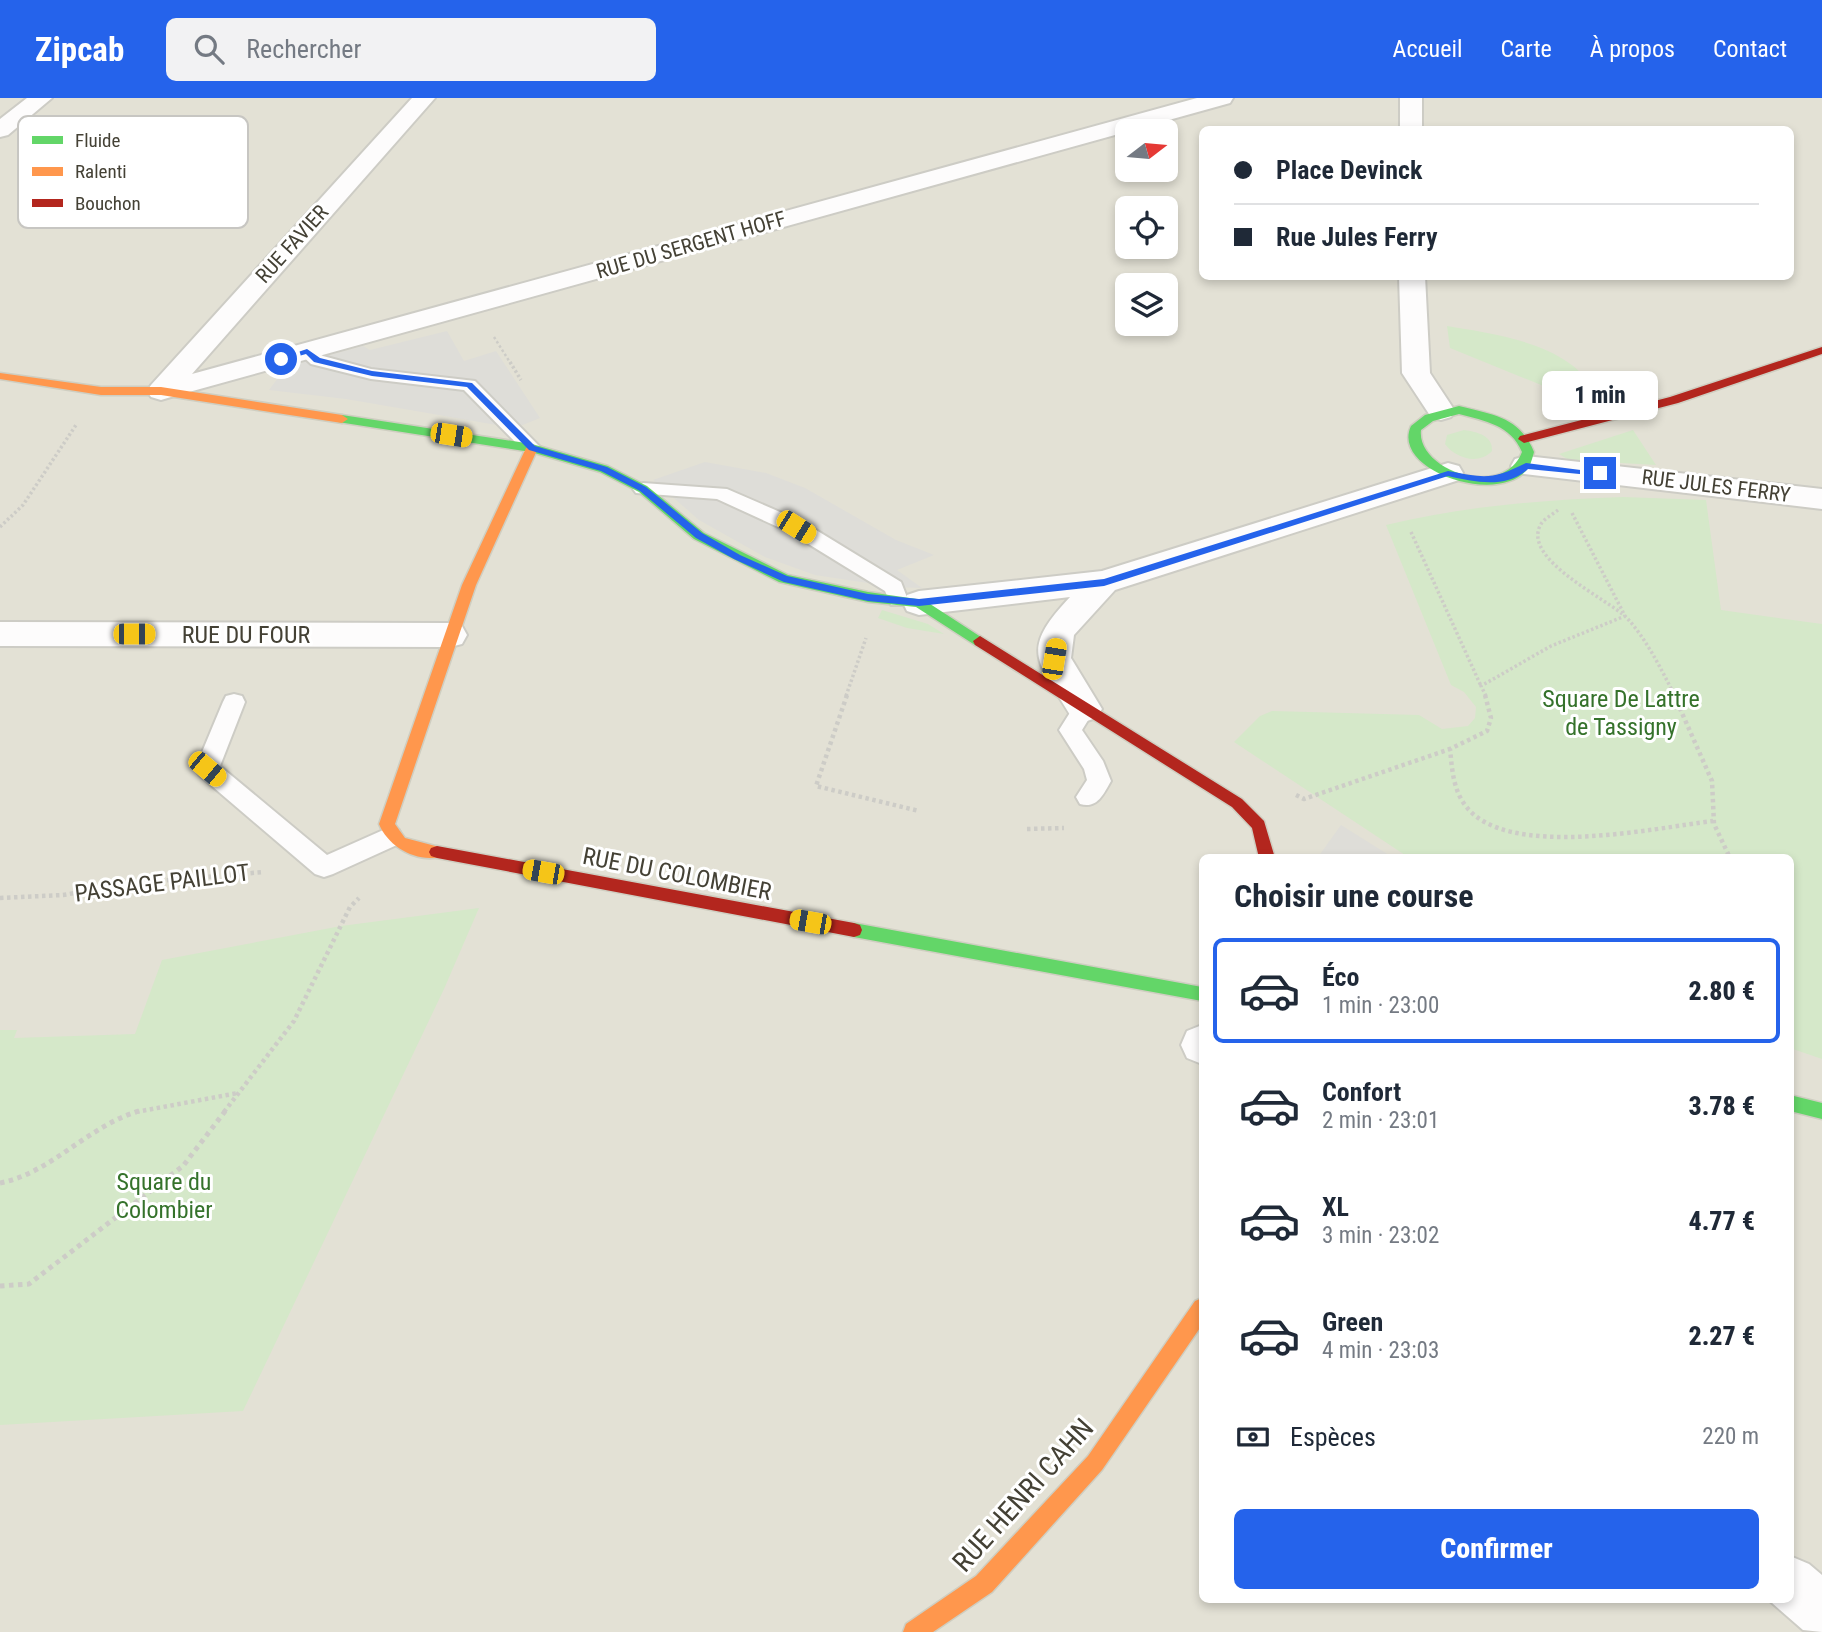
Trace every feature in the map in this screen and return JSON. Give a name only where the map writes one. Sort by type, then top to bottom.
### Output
[{"type":"street","points":[[0,130],[41,98]]},
{"type":"street","name":"RUE FAVIER","points":[[161,391],[424,98]]},
{"type":"street","name":"RUE DU SERGENT HOFF","points":[[161,391],[1222,98]]},
{"type":"street","points":[[1411,98],[1411,126]]},
{"type":"street","points":[[1412,280],[1416,373],[1441,411]]},
{"type":"street","points":[[1525,452],[1822,350]]},
{"type":"street","points":[[0,376],[101,391],[161,391],[532,448],[604,469],[643,489],[699,536],[784,579],[868,597],[908,601],[1104,582],[1448,473]]},
{"type":"street","points":[[1459,410],[1488,415],[1513,427],[1525,452],[1517,474],[1494,480],[1466,479],[1433,465],[1415,444],[1414,433],[1419,424],[1441,411],[1459,410]]},
{"type":"street","points":[[400,842],[387,824],[450,635],[510,488],[532,448]]},
{"type":"street","name":"RUE JULES FERRY","points":[[1525,452],[1822,499]]},
{"type":"street","points":[[1084,709],[1054,659],[1056,640],[1058,631],[1104,582]]},
{"type":"street","points":[[908,601],[1237,803],[1259,824],[1266,854]]},
{"type":"street","name":"RUE DU FOUR","points":[[0,634],[450,635]]},
{"type":"street","name":"RUE DU COLOMBIER","points":[[400,842],[1199,993]]},
{"type":"street","points":[[1794,1103],[1822,1111]]},
{"type":"street","name":"RUE HENRI CAHN","points":[[914,1632],[984,1584],[1095,1463],[1199,1312]]},
{"type":"street","points":[[1794,1586],[1822,1611]]},
{"type":"lane","points":[[307,352],[317,360],[372,374],[470,385],[532,448]]},
{"type":"lane","points":[[643,489],[719,493],[796,527],[894,587],[908,601]]},
{"type":"lane","points":[[234,702],[207,769],[324,867],[400,842]]},
{"type":"lane","points":[[1084,709],[1070,730],[1094,766],[1098,781],[1088,797]]},
{"type":"path","points":[[474,306],[526,388]]},
{"type":"path","points":[[0,527],[23,505],[80,419]]},
{"type":"path","points":[[1561,508],[1541,524],[1539,532],[1543,549],[1559,570],[1625,616]]},
{"type":"path","points":[[1573,515],[1625,616],[1656,660],[1713,784],[1713,821],[1728,854]]},
{"type":"path","points":[[1304,799],[1450,749],[1455,744],[1473,740],[1490,727],[1493,717],[1481,686],[1411,532]]},
{"type":"path","points":[[1481,686],[1550,646],[1625,616]]},
{"type":"path","points":[[868,633],[816,786],[919,811]]},
{"type":"path","points":[[1450,749],[1450,771],[1461,798],[1485,825],[1516,836],[1560,839],[1713,821]]},
{"type":"path","points":[[0,1286],[29,1284],[183,1166],[294,1021],[350,907],[400,842]]},
{"type":"path","name":"PASSAGE PAILLOT","points":[[0,898],[63,895],[134,883],[324,867]]},
{"type":"path","points":[[0,1183],[19,1178],[107,1123],[154,1108],[239,1093]]},
{"type":"shaded area","points":[[0,98],[1822,98],[1822,1632],[0,1632]]},
{"type":"shaded area","points":[[447,331],[464,361],[496,351],[540,418],[515,428],[346,399],[269,390],[281,374],[279,369],[363,346],[370,350]]},
{"type":"shaded area","points":[[705,462],[766,473],[805,488],[896,540],[934,555],[897,570],[922,588],[894,587],[815,575],[765,557],[699,520],[653,480]]},
{"type":"shaded area","points":[[1341,825],[1387,854],[1320,854]]},
{"type":"green space","points":[[1447,326],[1510,338],[1553,353],[1586,379],[1597,397],[1578,400],[1450,348]]},
{"type":"green space","points":[[1464,430],[1487,438],[1492,451],[1474,459],[1455,453],[1445,444],[1447,435]]},
{"type":"green space","points":[[1633,430],[1656,465],[1569,460],[1559,454]]},
{"type":"green space","name":"Square De Lattre de Tassigny","points":[[1623,497],[1706,500],[1721,610],[1822,624],[1822,1059],[1794,1049],[1794,854],[1403,854],[1234,742],[1260,716],[1272,711],[1419,715],[1442,729],[1468,726],[1475,718],[1476,707],[1464,692],[1451,685],[1386,525],[1445,513],[1563,500]]},
{"type":"green space","points":[[882,610],[928,624],[944,634],[907,628],[878,618]]},
{"type":"green space","name":"Square du Colombier","points":[[479,908],[444,989],[243,1411],[0,1425],[0,1030],[17,1030],[14,1038],[135,1034],[162,960],[341,926]]},
{"type":"traffic: fast","points":[[1459,410],[1499,421],[1522,436],[1528,452],[1523,467],[1507,478],[1484,482],[1457,477],[1424,458],[1415,443],[1415,429],[1429,418],[1459,410]]},
{"type":"traffic: fast","points":[[342,419],[532,448],[604,469],[643,489],[699,536],[784,579],[868,597],[919,603],[980,641]]},
{"type":"traffic: fast","points":[[854,930],[1199,993]]},
{"type":"traffic: fast","points":[[1794,1104],[1822,1111]]},
{"type":"traffic: slow","points":[[0,376],[101,391],[161,391],[342,419]]},
{"type":"traffic: slow","points":[[437,852],[406,846],[394,838],[387,824],[469,585],[532,448]]},
{"type":"traffic: slow","points":[[914,1632],[984,1584],[1095,1463],[1199,1312]]},
{"type":"traffic: jam","points":[[1524,439],[1674,400],[1822,350]]},
{"type":"traffic: jam","points":[[980,641],[1237,803],[1259,825],[1266,854]]},
{"type":"traffic: jam","points":[[437,852],[854,930]]},
{"type":"route","points":[[281,359],[307,352],[317,360],[372,374],[470,385],[532,448],[604,469],[643,489],[699,536],[737,557],[784,579],[868,597],[919,603],[1104,582],[1448,473],[1485,481],[1517,474],[1526,466],[1600,473]]}]
